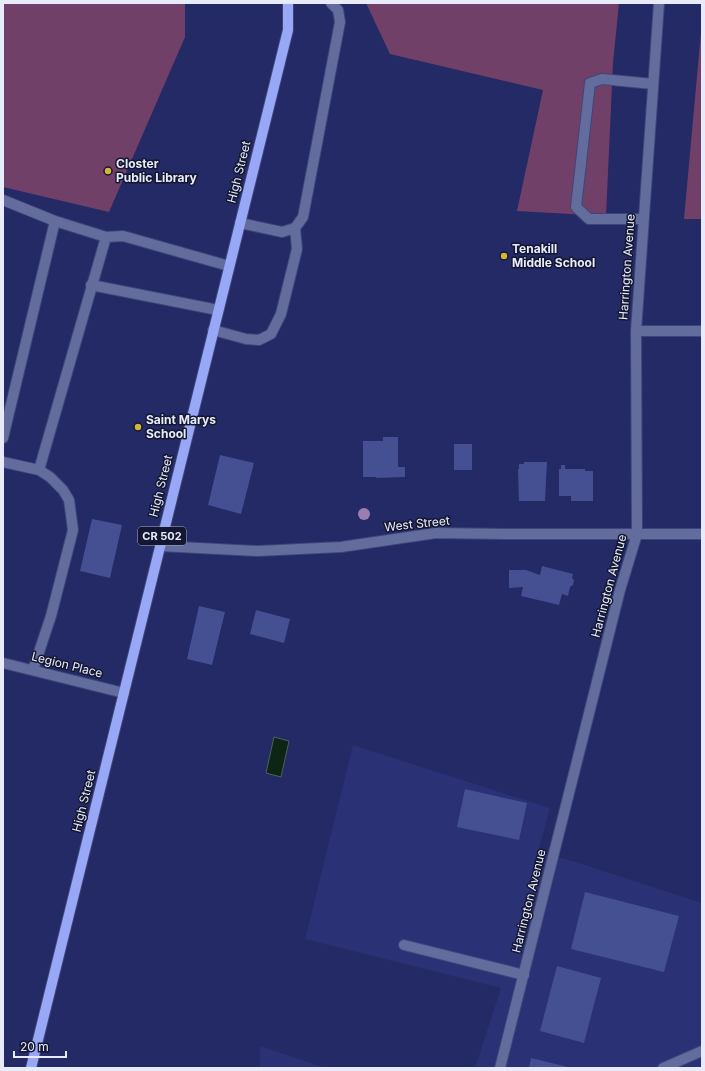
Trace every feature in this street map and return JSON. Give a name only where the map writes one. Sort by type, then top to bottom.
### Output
[{"type":"main road","name":"High Street","points":[[31,1068],[288,30],[288,3]]},
{"type":"street","points":[[240,223],[282,232],[295,228],[303,217],[340,22],[338,10],[331,3]]},
{"type":"street","name":"Harrington Avenue","points":[[500,1068],[620,590],[636,534],[636,331],[659,3]]},
{"type":"street","points":[[644,219],[589,219],[576,207],[590,83],[602,80],[653,84]]},
{"type":"street","points":[[3,200],[55,221],[106,237],[123,236],[229,266]]},
{"type":"street","points":[[3,438],[55,221]]},
{"type":"street","points":[[213,330],[246,339],[259,340],[270,334],[281,314],[296,249],[295,228]]},
{"type":"street","points":[[39,470],[106,237]]},
{"type":"street","points":[[91,285],[218,310]]},
{"type":"street","points":[[636,331],[702,331]]},
{"type":"street","points":[[3,462],[39,470],[50,477],[63,490],[69,500],[73,530],[51,616],[33,670]]},
{"type":"street","name":"West Street","points":[[160,546],[258,552],[341,547],[436,533],[702,534]]},
{"type":"street","name":"Legion Place","points":[[3,663],[124,693]]},
{"type":"street","points":[[404,945],[524,975]]},
{"type":"street","points":[[663,1068],[702,1051]]},
{"type":"shaded area","points":[[3,3],[185,3],[185,37],[109,212],[3,187]]},
{"type":"shaded area","points":[[366,3],[619,3],[613,63],[606,216],[517,211],[543,90],[390,54]]},
{"type":"shaded area","points":[[702,21],[702,219],[684,219]]},
{"type":"shaded area","points":[[274,737],[289,741],[281,777],[266,773]]},
{"type":"shaded area","points":[[353,745],[550,808],[538,852],[576,862],[702,903],[702,1066],[696,1068],[475,1068],[501,988],[305,939]]},
{"type":"shaded area","points":[[260,1046],[326,1068],[260,1068]]},
{"type":"building","points":[[383,437],[398,437],[398,467],[405,467],[405,477],[363,477],[363,441],[383,441]]},
{"type":"building","points":[[454,444],[472,444],[472,470],[454,470]]},
{"type":"building","points":[[220,455],[254,463],[241,514],[208,505]]},
{"type":"building","points":[[524,462],[547,462],[545,501],[519,501],[518,469],[519,464],[524,464]]},
{"type":"building","points":[[561,465],[565,465],[565,469],[585,469],[585,471],[593,471],[593,501],[571,501],[571,496],[559,496],[559,469],[561,469]]},
{"type":"building","points":[[92,519],[122,525],[110,578],[80,571]]},
{"type":"building","points":[[542,566],[573,574],[573,585],[570,587],[568,596],[562,594],[559,605],[521,596],[523,587],[509,588],[509,570],[526,570],[540,575]]},
{"type":"building","points":[[199,606],[225,612],[212,665],[187,659]]},
{"type":"building","points":[[256,610],[290,619],[284,643],[250,634]]},
{"type":"building","points":[[465,789],[527,803],[519,840],[457,827]]},
{"type":"building","points":[[585,892],[679,916],[664,972],[571,949]]},
{"type":"building","points":[[557,966],[601,978],[584,1043],[540,1031]]},
{"type":"building","points":[[531,1058],[568,1067],[568,1068],[529,1068]]},
{"type":"place","name":"Closter Public Library","points":[[108,171]]},
{"type":"place","name":"Tenakill Middle School","points":[[504,256]]},
{"type":"place","name":"Saint Marys School","points":[[138,427]]}]
